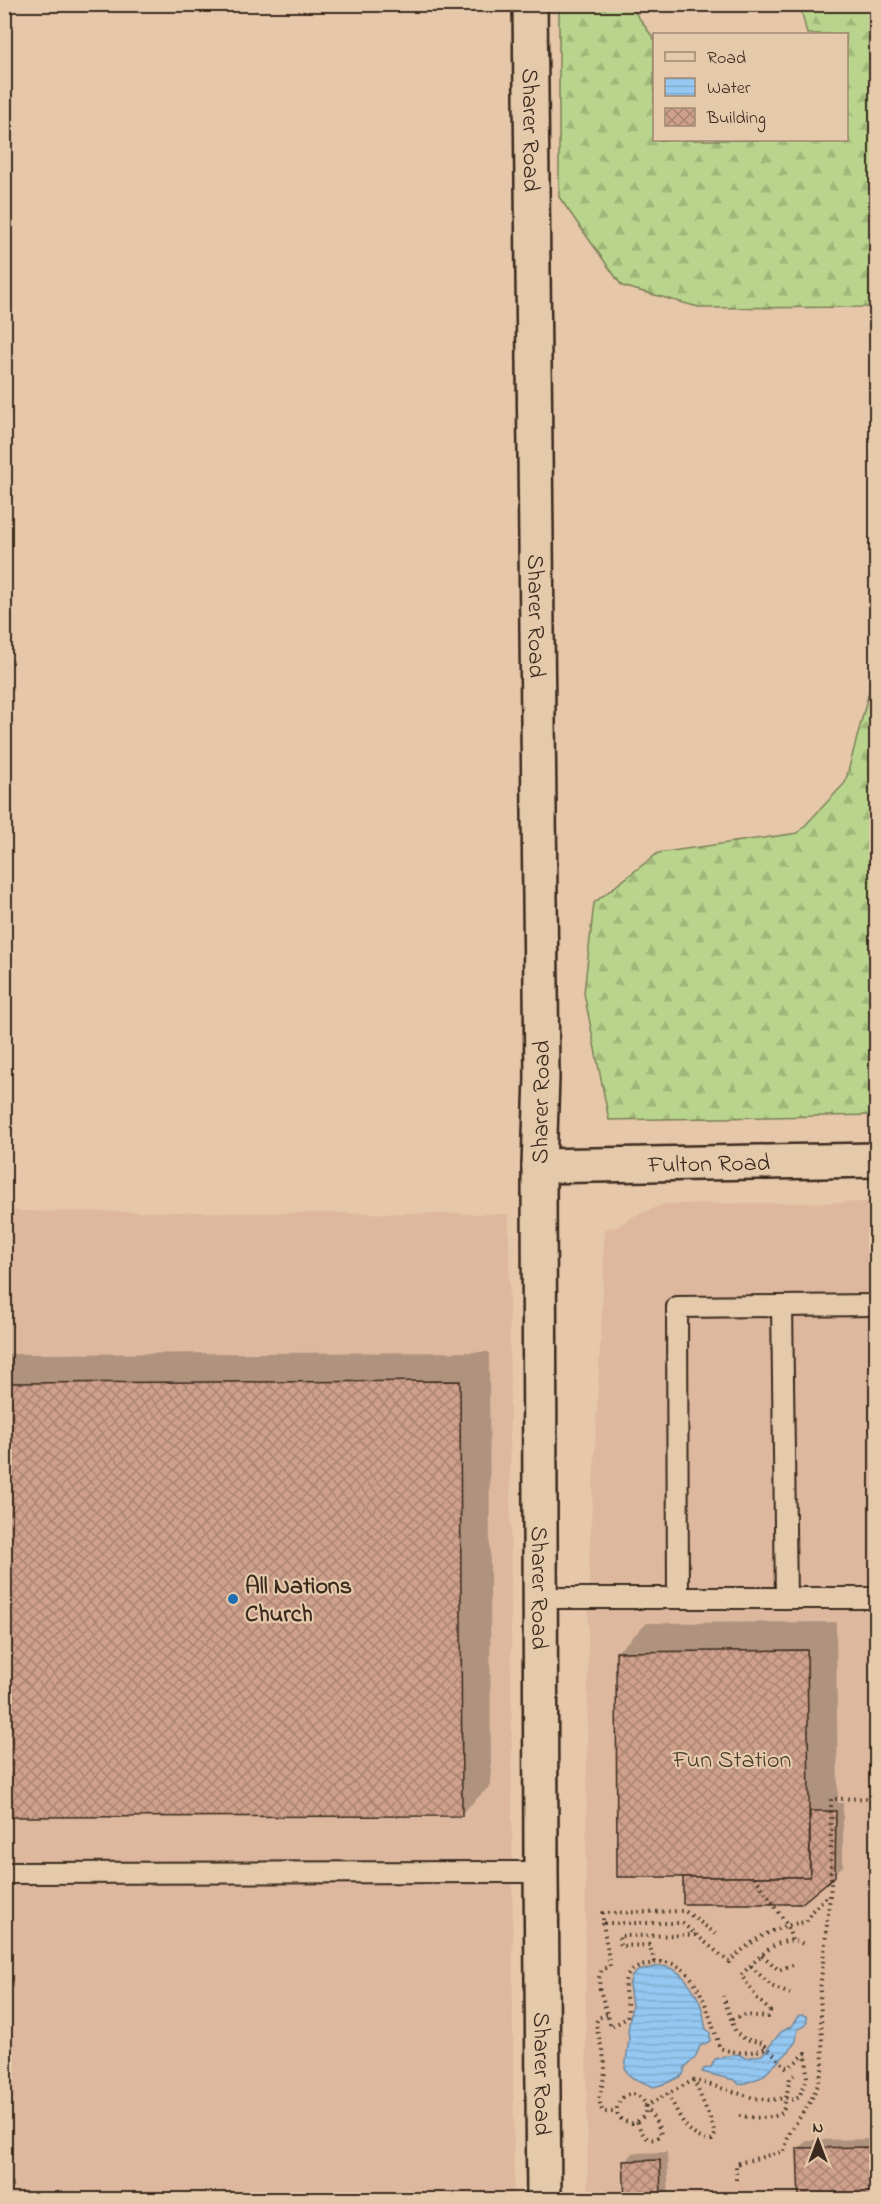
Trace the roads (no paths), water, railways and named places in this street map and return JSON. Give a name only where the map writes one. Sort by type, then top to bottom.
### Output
[{"type":"street","name":"Sharer Road","points":[[530,4],[542,1077],[539,1166],[544,2199]]},
{"type":"street","name":"Fulton Road","points":[[539,1166],[876,1160]]},
{"type":"lane","points":[[678,1598],[677,1307],[876,1305]]},
{"type":"lane","points":[[782,1306],[786,1598]]},
{"type":"lane","points":[[540,1598],[876,1598]]},
{"type":"lane","points":[[4,1873],[541,1872]]},
{"type":"water","points":[[659,1966],[674,1969],[692,1987],[702,2009],[706,2029],[710,2032],[710,2041],[700,2046],[695,2058],[685,2067],[683,2075],[654,2087],[633,2078],[625,2068],[632,2005],[629,1985],[632,1976],[638,1971]]},
{"type":"water","points":[[798,2016],[806,2016],[807,2021],[805,2026],[798,2029],[796,2041],[790,2050],[762,2077],[740,2085],[734,2080],[702,2072],[711,2067],[715,2059],[738,2054],[746,2058],[762,2055],[781,2032],[792,2026]]},
{"type":"place","name":"All Nations Church","points":[[233,1599]]},
{"type":"park label","name":"Fun Station","points":[[732,1759]]}]
